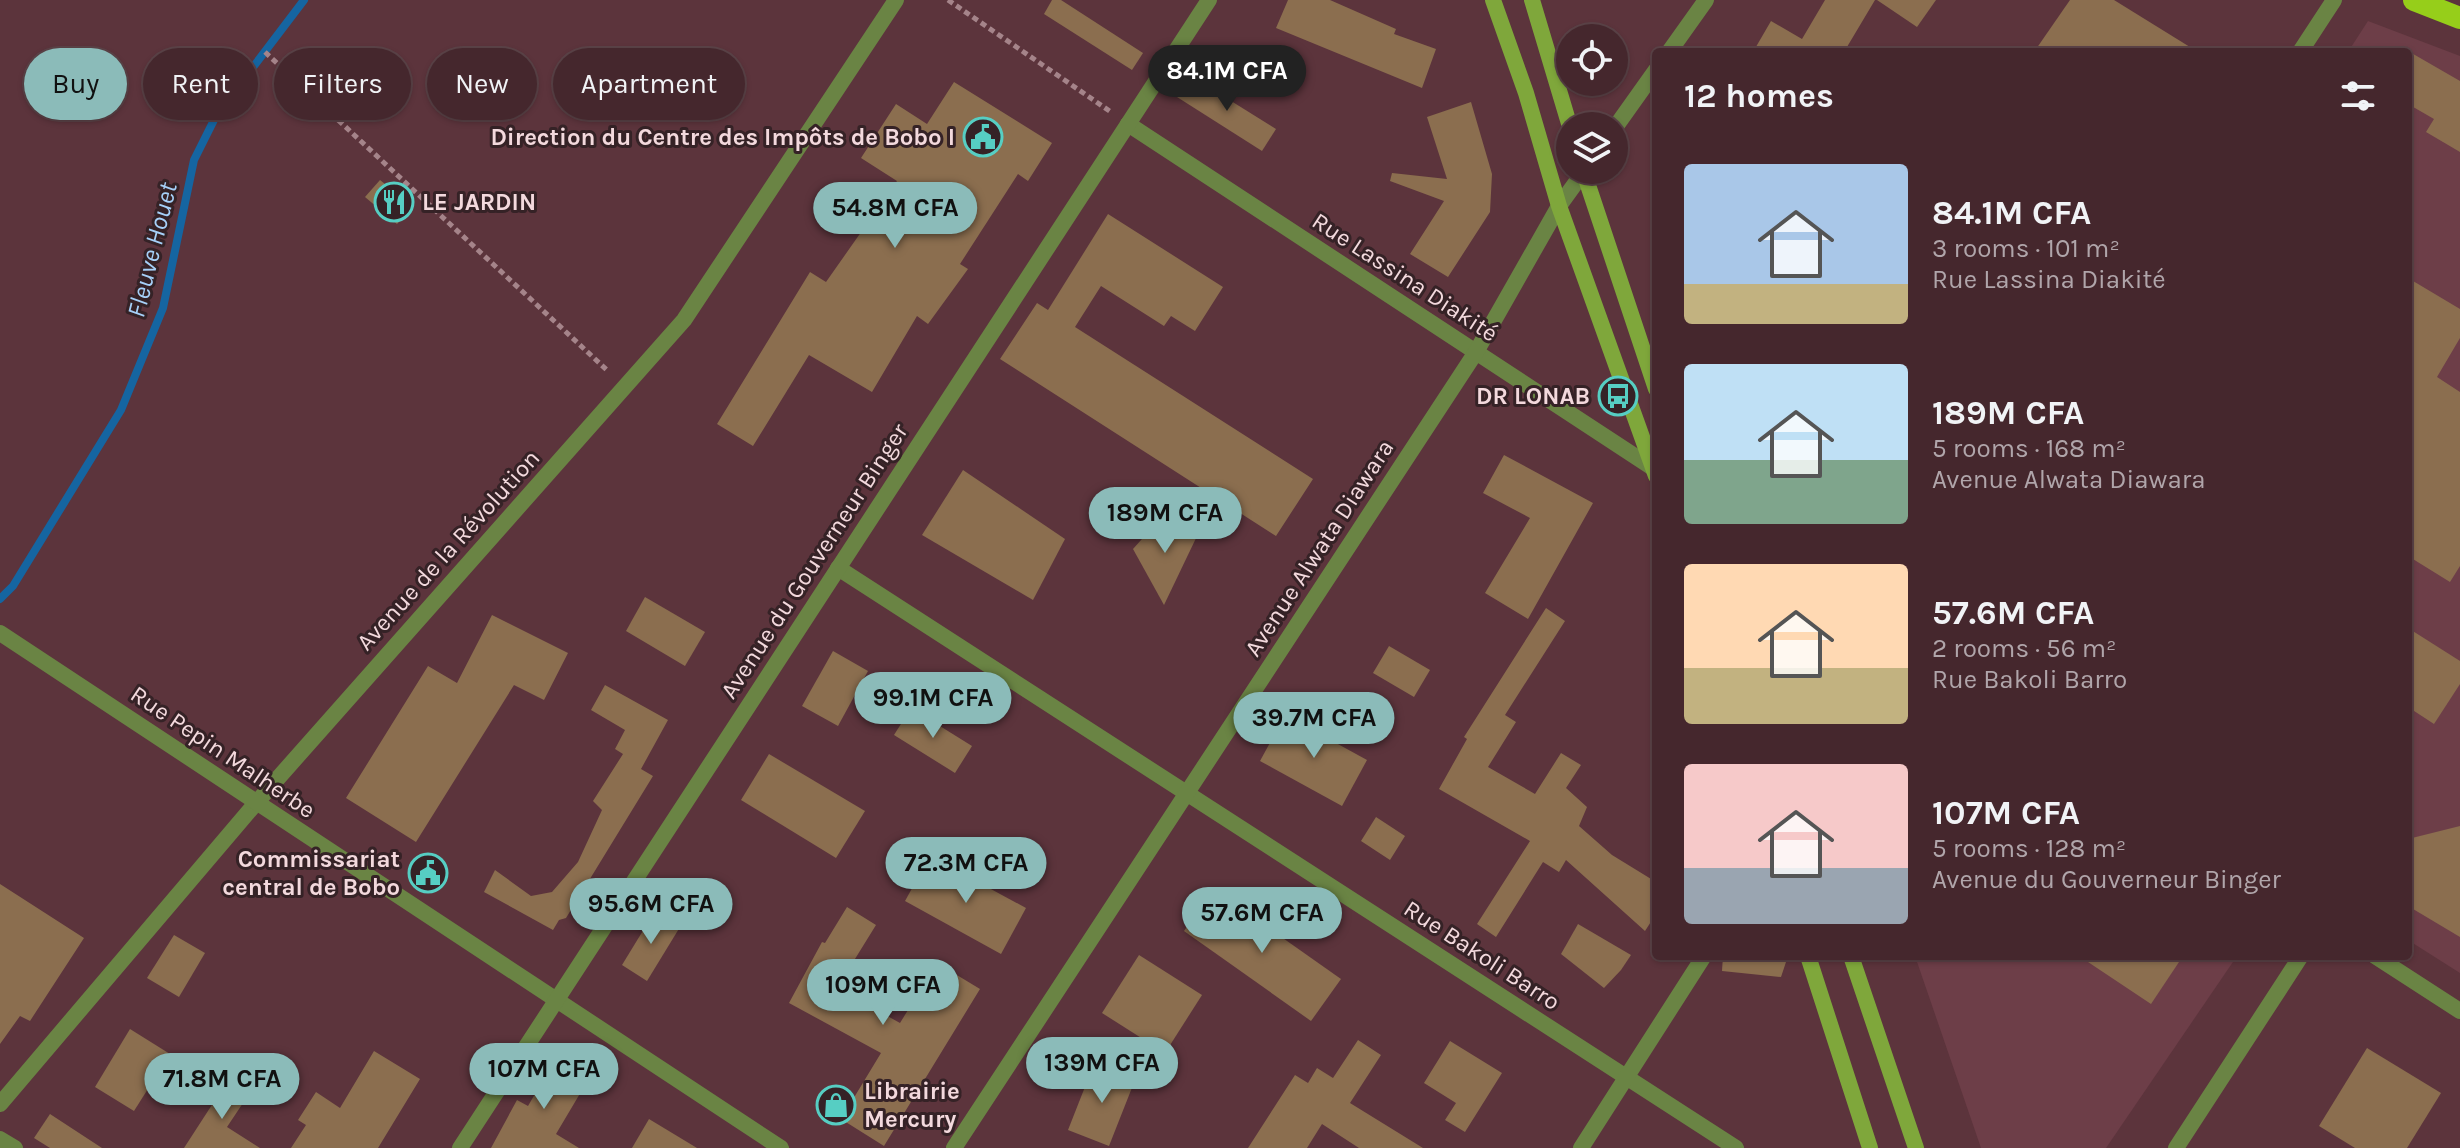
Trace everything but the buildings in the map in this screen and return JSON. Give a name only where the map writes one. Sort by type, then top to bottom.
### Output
[{"type":"highway","points":[[2414,0],[2460,18]]},
{"type":"main road","points":[[1493,0],[1526,93],[1559,206],[1652,464]]},
{"type":"main road","points":[[1532,0],[1566,112]]},
{"type":"main road","points":[[1588,184],[1652,377]]},
{"type":"main road","points":[[1809,960],[1870,1148]]},
{"type":"main road","points":[[1852,960],[1916,1148]]},
{"type":"street","name":"Avenue de la Révolution","points":[[0,1104],[256,803],[684,320],[896,0]]},
{"type":"street","name":"Avenue du Gouverneur Binger","points":[[460,1148],[1209,0]]},
{"type":"street","points":[[1672,48],[1706,0]]},
{"type":"street","points":[[2303,48],[2334,0]]},
{"type":"street","points":[[1626,112],[1652,76]]},
{"type":"street","name":"Rue Lassina Diakité","points":[[1128,124],[1652,470]]},
{"type":"street","name":"Avenue Alwata Diawara","points":[[954,1148],[1476,352],[1559,206],[1575,184]]},
{"type":"street","name":"Rue Bakoli Barro","points":[[838,568],[1736,1148]]},
{"type":"street","name":"Rue Pepin Malherbe","points":[[4,636],[781,1148]]},
{"type":"street","points":[[1581,1148],[1701,960]]},
{"type":"street","points":[[2176,1148],[2298,960]]},
{"type":"street","points":[[2381,960],[2460,1011]]},
{"type":"street","points":[[0,1139],[15,1148]]},
{"type":"path","points":[[948,0],[1128,124]]},
{"type":"path","points":[[265,52],[625,387]]},
{"type":"shaded area","points":[[2368,21],[2460,56],[2460,973],[2412,943],[2412,48],[2351,48]]},
{"type":"shaded area","points":[[1916,960],[2234,960],[2106,1148],[1981,1148]]},
{"type":"waterway","name":"Fleuve Houet","points":[[0,599],[13,586],[121,410],[163,308],[194,160],[216,116],[304,0]]},
{"type":"place","name":"Direction du Centre des Impôts de Bobo I","points":[[983,137]]},
{"type":"place","name":"LE JARDIN","points":[[394,202]]},
{"type":"place","name":"DR LONAB","points":[[1618,396]]},
{"type":"place","name":"Commissariat central de Bobo","points":[[428,873]]},
{"type":"place","name":"Librairie Mercury","points":[[836,1105]]}]
